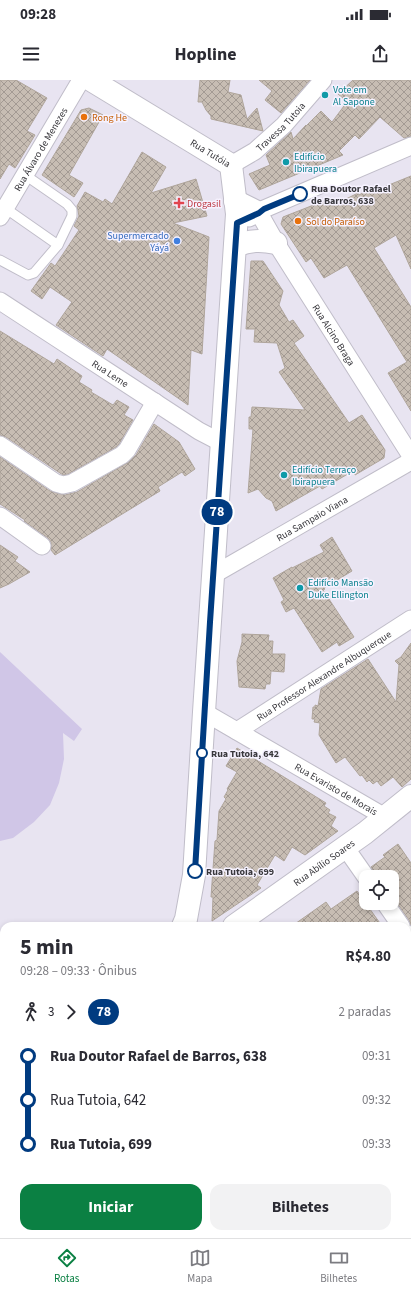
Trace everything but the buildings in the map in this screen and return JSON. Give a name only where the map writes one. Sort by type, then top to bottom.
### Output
[{"type":"street","name":"Rua Álvaro de Menezes","points":[[3,213],[81,80]]},
{"type":"street","name":"Rua Tutóia","points":[[91,80],[231,165],[237,223],[194,875],[185,922]]},
{"type":"street","name":"Travessa Tutoia","points":[[231,165],[255,151],[284,125],[323,80]]},
{"type":"street","points":[[237,223],[259,213],[264,209],[411,146]]},
{"type":"street","points":[[235,201],[259,213]]},
{"type":"street","name":"Rua Alcino Braga","points":[[259,213],[276,243],[411,456]]},
{"type":"street","points":[[235,246],[254,240],[276,243]]},
{"type":"street","name":"Rua Leme","points":[[0,301],[199,431],[222,443]]},
{"type":"street","points":[[0,445],[56,483],[63,485],[72,483],[122,455],[127,450],[155,402]]},
{"type":"street","name":"Rua Sampaio Viana","points":[[213,575],[411,461]]},
{"type":"street","points":[[0,516],[42,546]]},
{"type":"street","name":"Rua Professor Alexandre Albuquerque","points":[[237,731],[411,619]]},
{"type":"street","name":"Rua Evaristo de Morais","points":[[204,712],[385,817]]},
{"type":"street","name":"Rua Abílio Soares","points":[[240,922],[345,847],[411,796]]},
{"type":"street","points":[[345,847],[361,870]]},
{"type":"street","points":[[390,910],[398,922]]},
{"type":"lane","points":[[0,260],[28,275],[34,273],[58,245],[72,216],[72,210],[68,204],[25,175]]},
{"type":"lane","points":[[3,213],[58,245]]},
{"type":"shaded area","points":[[0,652],[82,729],[74,741],[63,733],[64,759],[59,783],[50,805],[34,822],[13,838],[0,841]]},
{"type":"bus line","name":"78","points":[[195,871],[203,725],[237,223],[259,213],[264,209],[300,194]]},
{"type":"place","name":"Vote em Al Sapone","points":[[325,95]]},
{"type":"place","name":"Rong He","points":[[84,117]]},
{"type":"place","name":"Edifício Ibirapuera","points":[[286,162]]},
{"type":"place","name":"Rua Doutor Rafael de Barros, 638","points":[[300,194]]},
{"type":"place","name":"Drogasil","points":[[179,203]]},
{"type":"place","name":"Sol do Paraíso","points":[[298,221]]},
{"type":"place","name":"Supermercado Yáyá","points":[[177,241]]},
{"type":"place","name":"Edifício Terraço Ibirapuera","points":[[284,475]]},
{"type":"place","name":"Edifício Mansão Duke Ellington","points":[[300,588]]},
{"type":"place","name":"Rua Tutoia, 642","points":[[202,753]]},
{"type":"place","name":"Rua Tutoia, 699","points":[[195,871]]}]
